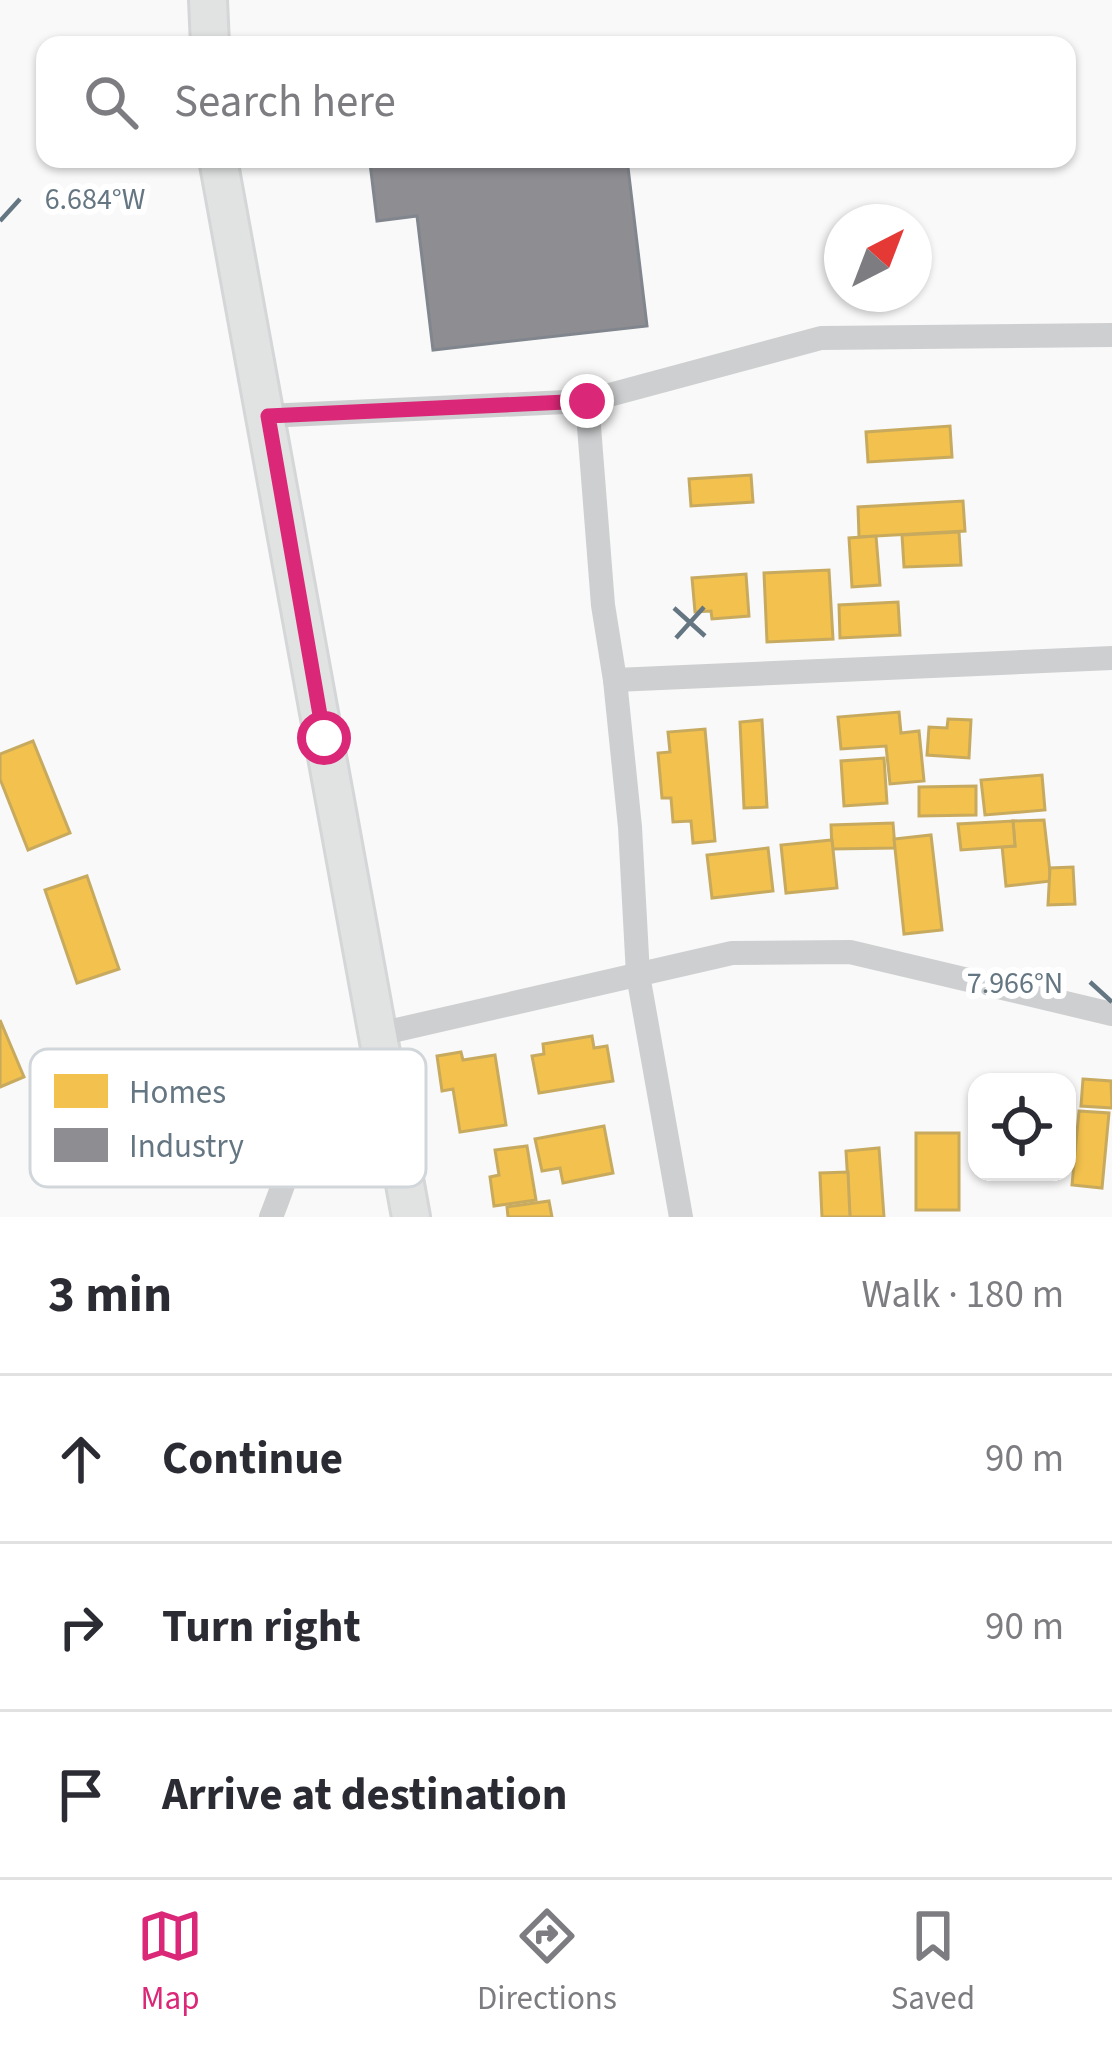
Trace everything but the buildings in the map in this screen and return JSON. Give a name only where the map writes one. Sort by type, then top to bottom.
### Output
[{"type":"main road","points":[[208,0],[210,36]]},
{"type":"main road","points":[[220,168],[382,1049]]},
{"type":"main road","points":[[406,1187],[411,1217]]},
{"type":"street","points":[[268,416],[587,401],[821,338],[1112,335]]},
{"type":"street","points":[[587,401],[603,605],[616,680],[630,827],[638,975],[681,1217]]},
{"type":"street","points":[[616,680],[1112,658]]},
{"type":"street","points":[[379,1034],[732,952],[850,952],[1112,1014]]},
{"type":"street","points":[[271,1217],[283,1187]]},
{"type":"route","points":[[324,738],[268,416],[587,401]]}]
